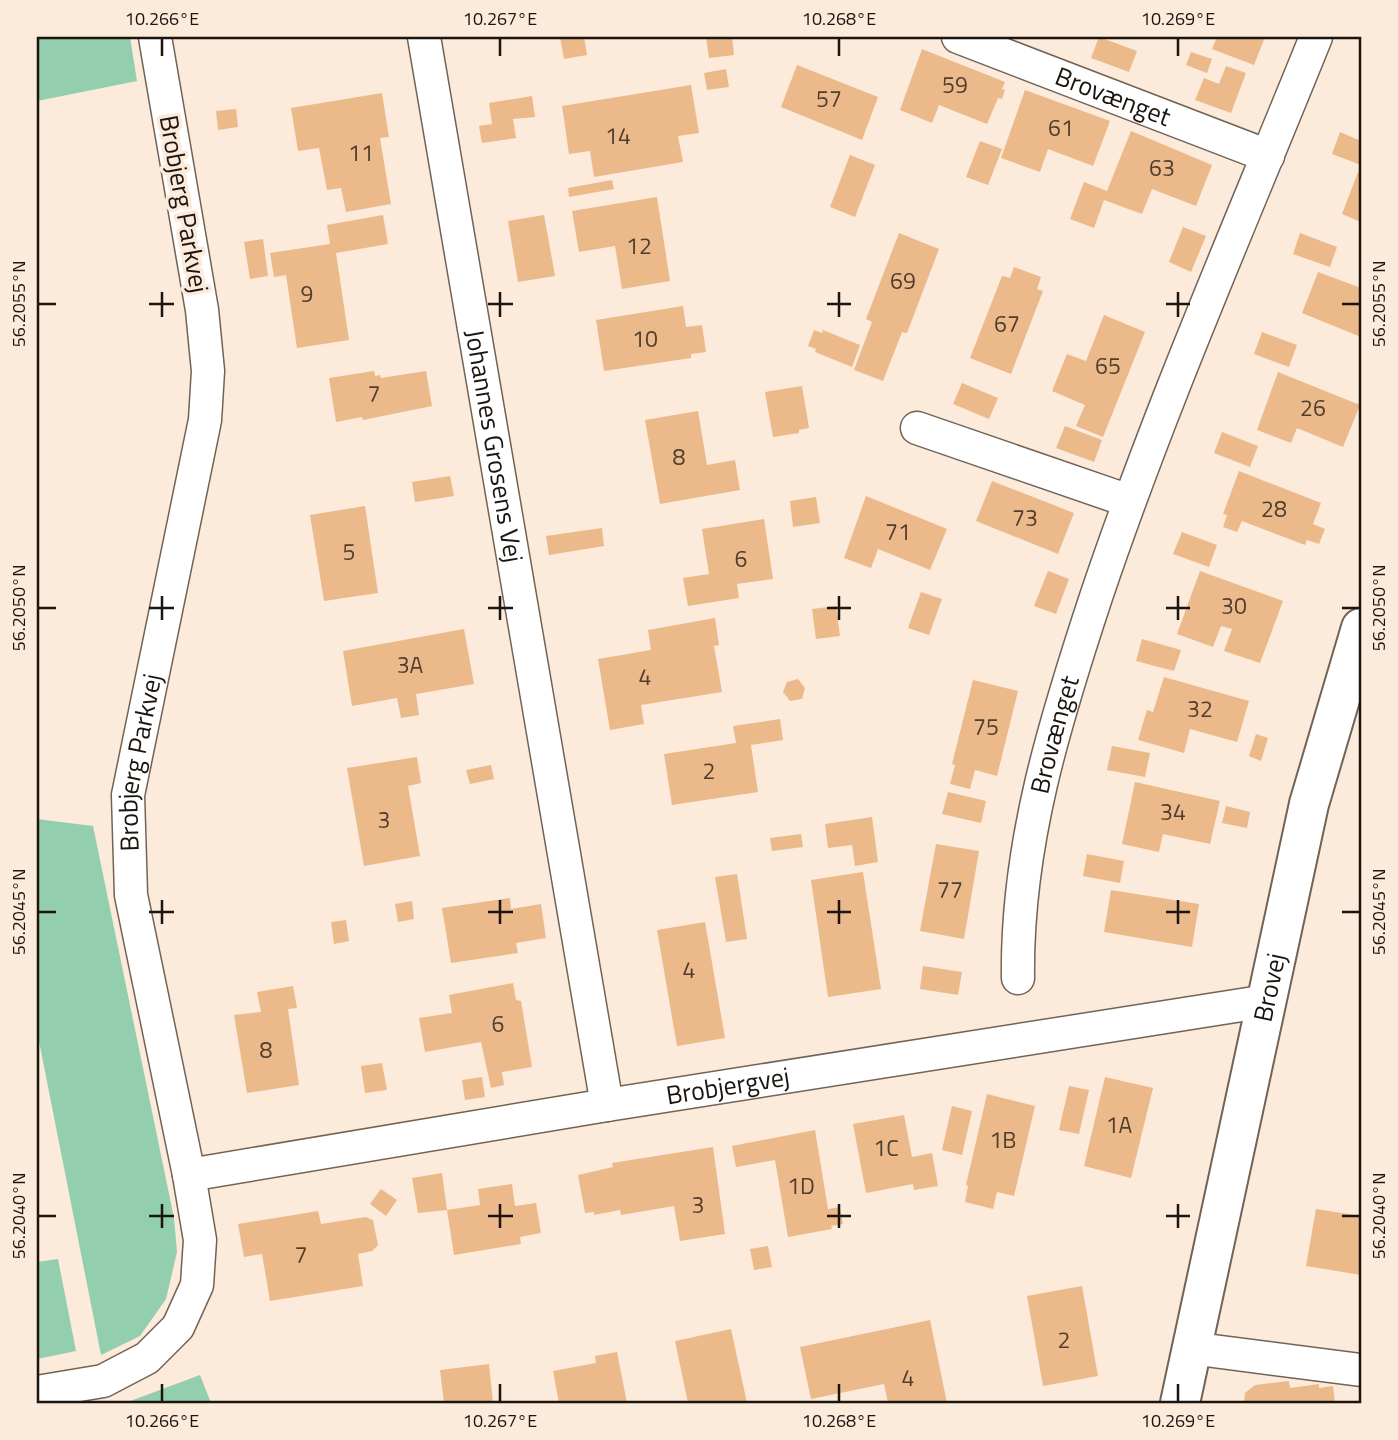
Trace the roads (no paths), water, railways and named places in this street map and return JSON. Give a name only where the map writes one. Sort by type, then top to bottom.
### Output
[{"type":"street","name":"Brobjerg Parkvej","points":[[37,1392],[103,1381],[147,1358],[178,1326],[197,1284],[200,1240],[189,1175],[131,895],[128,795],[205,420],[208,370],[202,310],[155,37]]},
{"type":"street","name":"Johannes Grosens Vej","points":[[424,37],[607,1105]]},
{"type":"street","name":"Brovænget","points":[[958,37],[1268,156]]},
{"type":"street","name":"Brovænget","points":[[1018,978],[1017,931],[1031,820],[1066,688],[1129,501],[1316,37]]},
{"type":"street","points":[[917,428],[1129,501]]},
{"type":"street","name":"Brovej","points":[[1180,1403],[1309,804],[1361,628]]},
{"type":"street","name":"Brobjergvej","points":[[189,1175],[607,1105],[1267,1001]]},
{"type":"street","points":[[1190,1348],[1361,1370]]}]
